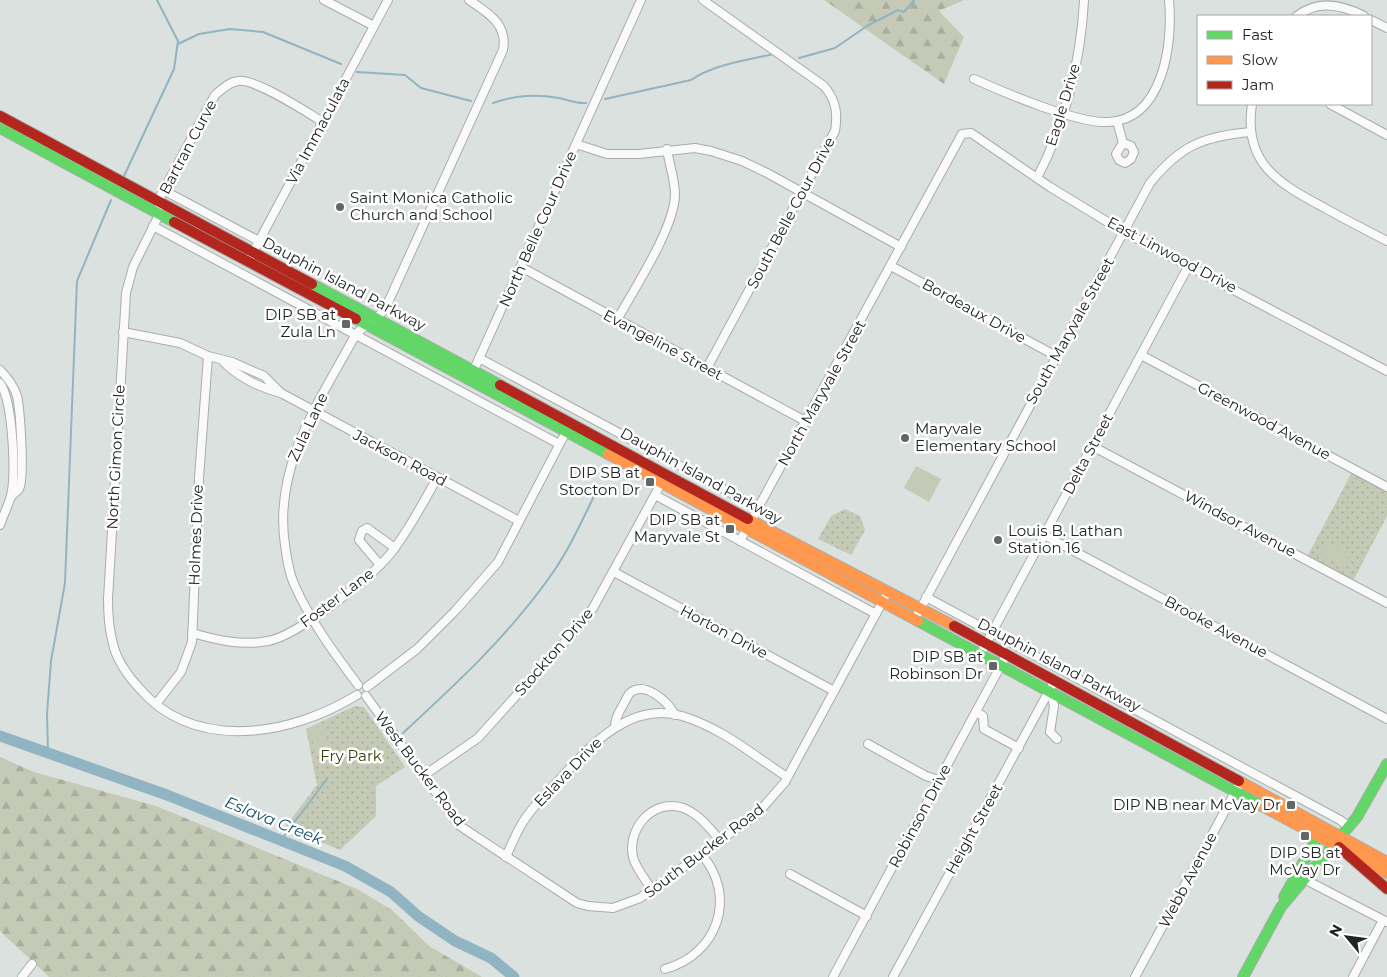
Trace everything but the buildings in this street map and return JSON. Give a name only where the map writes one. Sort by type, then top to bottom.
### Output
[{"type":"main road","name":"Dauphin Island Parkway","points":[[0,116],[667,474],[749,525],[882,601],[1114,725],[1238,787],[1321,832],[1387,873]]},
{"type":"main road","name":"Dauphin Island Parkway","points":[[0,128],[661,484],[921,608],[1119,714],[1238,787]]},
{"type":"main road","points":[[1301,877],[1338,843],[1384,777],[1387,764]]},
{"type":"main road","points":[[1242,977],[1281,907],[1301,877],[1321,832]]},
{"type":"main road","name":"Dauphin Island Parkway","points":[[1338,843],[1387,862]]},
{"type":"main road","points":[[1338,843],[1387,889]]},
{"type":"street","points":[[324,0],[374,26]]},
{"type":"street","name":"Via Immaculata","points":[[248,262],[388,0]]},
{"type":"street","points":[[379,319],[415,246],[503,50],[503,32],[500,24],[491,15],[469,0]]},
{"type":"street","name":"North Belle Cour Drive","points":[[468,380],[641,0]]},
{"type":"street","name":"South Belle Cour Drive","points":[[703,0],[795,65],[829,92],[834,99],[836,113],[835,131],[707,368]]},
{"type":"street","name":"Eagle Drive","points":[[1037,178],[1045,163],[1070,91],[1079,45],[1084,0]]},
{"type":"street","points":[[974,79],[1089,120],[1117,121],[1137,112],[1146,103],[1161,77],[1171,24],[1168,0]]},
{"type":"street","points":[[1298,15],[1314,4],[1334,4],[1362,15]]},
{"type":"street","points":[[1372,20],[1387,28]]},
{"type":"street","name":"Bartran Curve","points":[[160,202],[163,190],[215,95],[229,83],[239,80],[253,82],[323,122]]},
{"type":"street","points":[[1252,105],[1250,132],[1257,151],[1270,174],[1285,187],[1387,241]]},
{"type":"street","points":[[1332,105],[1387,134]]},
{"type":"street","points":[[1117,121],[1123,143]]},
{"type":"street","name":"South Maryvale Street","points":[[915,618],[1150,183],[1164,165],[1204,140],[1220,135],[1250,132]]},
{"type":"street","name":"East Linwood Drive","points":[[901,247],[962,134],[971,133],[1037,178],[1124,232],[1189,264],[1387,371]]},
{"type":"street","points":[[576,144],[607,154],[639,154],[667,149],[694,148],[711,151],[742,161],[901,247]]},
{"type":"street","points":[[617,320],[664,234],[673,206],[674,182],[667,149]]},
{"type":"street","points":[[163,190],[260,241]]},
{"type":"street","name":"North Gimon Circle","points":[[160,202],[158,214],[129,279],[123,332],[108,599],[108,622],[117,657],[130,678],[148,698],[185,722],[208,728],[244,732],[276,729],[308,720],[357,695]]},
{"type":"street","points":[[153,226],[559,444]]},
{"type":"street","name":"North Maryvale Street","points":[[740,541],[807,422],[901,247]]},
{"type":"street","name":"Delta Street","points":[[981,653],[1189,264]]},
{"type":"street","name":"Bordeaux Drive","points":[[891,266],[1056,356]]},
{"type":"street","name":"Evangeline Street","points":[[521,267],[807,422]]},
{"type":"street","name":"Zula Lane","points":[[358,686],[312,618],[294,584],[287,558],[283,515],[287,476],[294,453],[313,412],[356,334],[365,325],[379,319]]},
{"type":"street","name":"Jackson Road","points":[[123,332],[180,343],[208,356],[232,362],[264,376],[281,393],[313,412],[519,521]]},
{"type":"street","name":"Greenwood Avenue","points":[[1141,355],[1387,486]]},
{"type":"street","name":"Holmes Drive","points":[[156,704],[181,672],[192,642],[199,478],[208,356]]},
{"type":"street","points":[[479,358],[759,508]]},
{"type":"street","points":[[0,370],[13,386],[17,397],[23,470],[19,490],[11,497]]},
{"type":"street","points":[[0,383],[6,390],[8,402],[13,466],[11,497],[0,525]]},
{"type":"street","points":[[367,686],[417,649],[456,610],[498,562],[571,422]]},
{"type":"street","name":"Windsor Avenue","points":[[1092,446],[1387,603]]},
{"type":"street","name":"Stockton Drive","points":[[423,776],[478,738],[594,608],[667,474]]},
{"type":"street","name":"Foster Lane","points":[[192,633],[232,643],[269,641],[282,637],[312,618],[380,564],[395,548],[438,478]]},
{"type":"street","points":[[655,495],[876,614]]},
{"type":"street","points":[[380,564],[359,540],[362,531],[366,528],[374,532],[395,548]]},
{"type":"street","name":"Brooke Avenue","points":[[1044,535],[1387,720]]},
{"type":"street","name":"Horton Drive","points":[[614,572],[834,691]]},
{"type":"street","name":"South Bucker Road","points":[[554,887],[577,903],[606,908],[623,906],[652,890],[757,814],[787,777],[888,591]]},
{"type":"street","points":[[926,598],[1340,820],[1348,827]]},
{"type":"street","name":"Robinson Drive","points":[[833,977],[1007,654]]},
{"type":"street","name":"Height Street","points":[[893,977],[1055,680]]},
{"type":"street","points":[[363,684],[367,686],[368,692],[366,696],[361,697],[357,695],[355,691],[358,686],[363,684]]},
{"type":"street","points":[[615,727],[615,719],[630,694],[637,690],[646,690],[659,696],[675,715]]},
{"type":"street","points":[[1050,690],[1054,706],[1050,732],[1057,739]]},
{"type":"street","name":"West Bucker Road","points":[[366,696],[460,826],[554,887]]},
{"type":"street","points":[[976,712],[983,716],[984,729],[1019,748]]},
{"type":"street","points":[[1114,725],[1119,714]]},
{"type":"street","name":"Eslava Drive","points":[[506,857],[526,816],[590,745],[615,727],[639,717],[675,715],[697,722],[738,742],[787,777]]},
{"type":"street","points":[[868,744],[926,776],[939,780]]},
{"type":"street","name":"Webb Avenue","points":[[1135,977],[1238,787]]},
{"type":"street","points":[[652,890],[636,865],[632,848],[639,825],[654,810],[671,806],[689,811],[704,822],[721,841]]},
{"type":"street","points":[[665,969],[690,958],[700,950],[718,918],[718,885],[715,874],[702,855]]},
{"type":"street","points":[[790,874],[867,916]]},
{"type":"street","points":[[1301,877],[1385,921],[1353,977]]},
{"type":"street","points":[[22,977],[32,964]]},
{"type":"green space","points":[[824,0],[964,0],[939,11],[964,37],[944,84]]},
{"type":"green space","points":[[916,466],[941,479],[929,502],[904,488]]},
{"type":"green space","points":[[1352,472],[1387,490],[1387,516],[1353,581],[1307,557]]},
{"type":"green space","points":[[845,509],[860,516],[865,530],[851,555],[818,539],[831,516]]},
{"type":"green space","points":[[1328,542],[1350,554],[1343,567],[1321,555]]},
{"type":"green space","name":"Fry Park","points":[[355,706],[364,707],[405,767],[376,786],[376,816],[340,850],[285,827],[317,785],[306,729]]},
{"type":"green space","points":[[324,725],[329,751],[315,754],[310,729]]},
{"type":"green space","points":[[0,757],[34,772],[156,806],[357,889],[392,910],[429,946],[482,977],[49,977],[0,931]]},
{"type":"waterway","points":[[124,176],[174,69],[178,41],[157,0]]},
{"type":"waterway","points":[[799,58],[835,48],[867,26],[898,10],[904,12],[914,0]]},
{"type":"waterway","points":[[178,44],[199,34],[230,29],[263,32],[341,64]]},
{"type":"waterway","points":[[605,99],[691,80],[710,70],[773,54]]},
{"type":"waterway","points":[[357,72],[405,75],[421,88],[471,101]]},
{"type":"waterway","points":[[493,103],[510,98],[534,96],[586,103]]},
{"type":"waterway","points":[[48,752],[47,714],[51,661],[65,583],[77,281],[111,200]]},
{"type":"waterway","points":[[403,733],[480,660],[533,600],[563,557],[598,488]]},
{"type":"waterway","name":"Eslava Creek","points":[[0,736],[167,795],[345,866],[391,892],[418,916],[455,941],[491,958],[514,977]]},
{"type":"waterway","points":[[281,840],[327,779]]},
{"type":"traffic: fast","points":[[0,128],[174,222]]},
{"type":"traffic: fast","points":[[312,284],[500,385]]},
{"type":"traffic: fast","points":[[356,319],[608,454]]},
{"type":"traffic: fast","points":[[918,621],[1262,806]]},
{"type":"traffic: fast","points":[[1243,977],[1281,907],[1357,817],[1387,764]]},
{"type":"traffic: fast","points":[[1284,897],[1321,831]]},
{"type":"traffic: slow","points":[[608,454],[918,621]]},
{"type":"traffic: slow","points":[[748,519],[954,626]]},
{"type":"traffic: slow","points":[[1239,781],[1387,862]]},
{"type":"traffic: slow","points":[[1262,806],[1387,873]]},
{"type":"traffic: jam","points":[[0,116],[312,284]]},
{"type":"traffic: jam","points":[[174,222],[356,319]]},
{"type":"traffic: jam","points":[[500,385],[748,519]]},
{"type":"traffic: jam","points":[[954,626],[1239,781]]},
{"type":"traffic: jam","points":[[1339,847],[1387,889]]},
{"type":"place","name":"Saint Monica Catholic Church and School","points":[[340,207]]},
{"type":"place","name":"DIP SB at Zula Ln","points":[[346,324]]},
{"type":"place","name":"Maryvale Elementary School","points":[[905,438]]},
{"type":"place","name":"DIP SB at Stocton Dr","points":[[650,482]]},
{"type":"place","name":"DIP SB at Maryvale St","points":[[730,529]]},
{"type":"place","name":"Louis B. Lathan Station 16","points":[[998,540]]},
{"type":"place","name":"DIP SB at Robinson Dr","points":[[993,666]]},
{"type":"place","name":"DIP NB near McVay Dr","points":[[1291,805]]},
{"type":"place","name":"DIP SB at McVay Dr","points":[[1305,836]]}]
